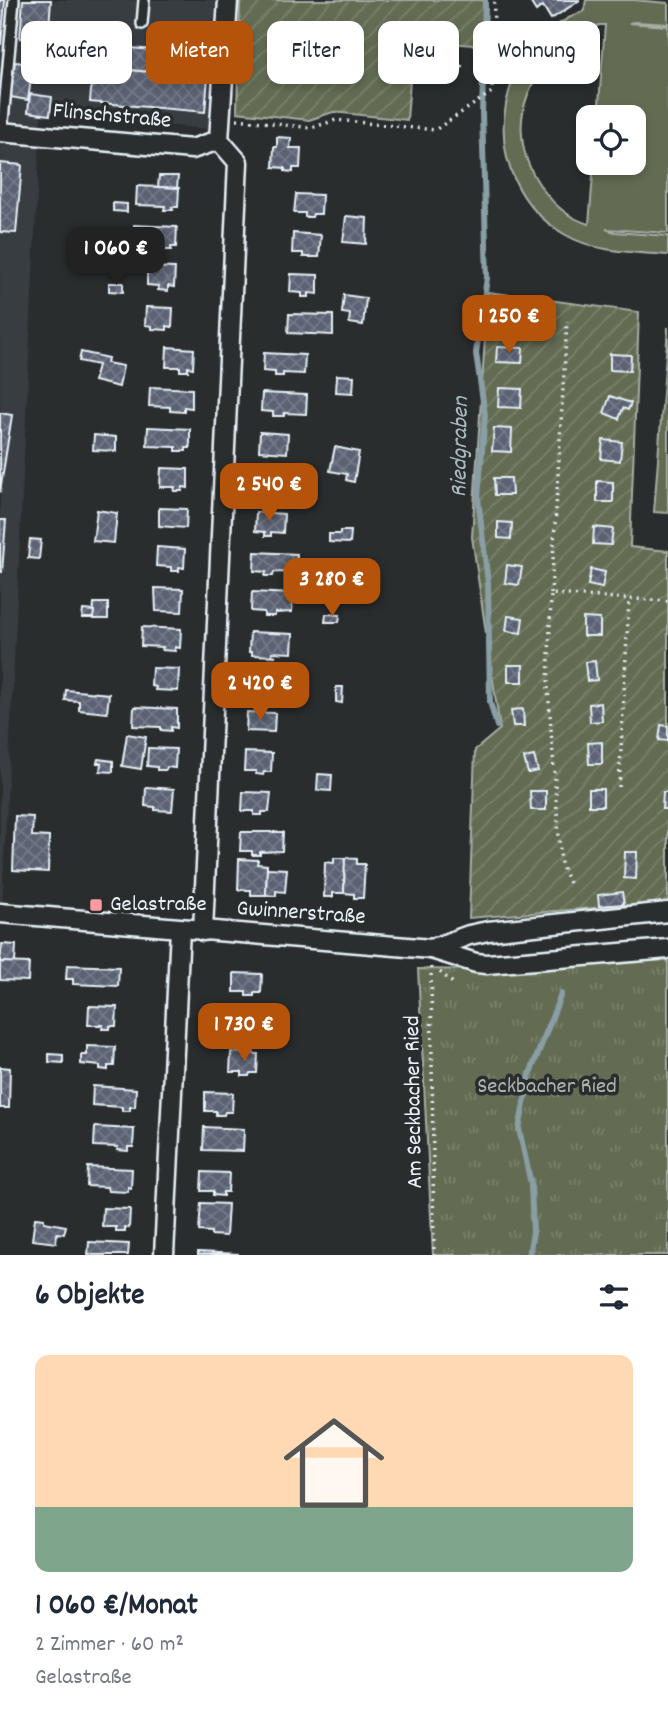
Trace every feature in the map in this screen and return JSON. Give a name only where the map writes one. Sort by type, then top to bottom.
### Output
[{"type":"street","points":[[203,931],[238,162],[219,140],[228,0]]},
{"type":"street","name":"Flinschstraße","points":[[1,132],[192,149],[219,140]]},
{"type":"street","name":"Gwinnerstraße","points":[[431,956],[469,935],[488,931],[668,912]]},
{"type":"street","name":"Gwinnerstraße","points":[[0,913],[203,931],[487,964],[668,949]]},
{"type":"street","points":[[164,1255],[180,929]]},
{"type":"lane","points":[[1,132],[14,0]]},
{"type":"lane","points":[[142,24],[144,0]]},
{"type":"path","points":[[221,117],[311,128],[336,120],[435,130],[492,92],[494,0]]},
{"type":"path","points":[[567,321],[548,688],[561,864],[569,883]]},
{"type":"path","points":[[551,594],[668,601]]},
{"type":"path","points":[[619,787],[629,599]]},
{"type":"path","points":[[431,956],[454,984]]},
{"type":"path","name":"Am Seckbacher Ried","points":[[431,956],[433,1255]]},
{"type":"shaded area","points":[[0,0],[216,0],[215,21],[146,21],[146,84],[211,84],[208,129],[41,113],[0,942]]},
{"type":"green space","points":[[240,0],[487,0],[486,21],[473,21],[473,45],[459,44],[459,21],[378,21],[378,84],[410,84],[407,120],[333,112],[309,120],[237,112],[238,84],[253,84],[253,21],[239,21]]},
{"type":"green space","points":[[586,0],[668,3],[668,24],[629,23],[668,26],[668,233],[606,229],[668,236],[668,255],[614,251],[576,240],[535,211],[516,182],[505,150],[504,116],[512,84],[533,84],[522,122],[524,149],[528,163],[543,189],[564,211],[589,224],[593,175],[646,175],[646,105],[599,105],[605,25],[600,25],[600,21],[566,21],[584,11]]},
{"type":"green space","points":[[488,292],[639,312],[630,547],[668,551],[668,902],[469,918],[475,750],[500,729],[472,537]]},
{"type":"green space","points":[[668,327],[668,513],[654,512]]},
{"type":"green space","name":"Seckbacher Ried","points":[[668,954],[668,1255],[433,1255],[418,969],[487,970]]},
{"type":"building","points":[[0,0],[5,0],[1,44],[0,44]]},
{"type":"building","points":[[23,0],[51,0],[49,21],[21,21]]},
{"type":"building","points":[[529,0],[579,1],[551,19],[543,6],[536,11]]},
{"type":"building","points":[[132,48],[146,49],[146,72],[132,70]]},
{"type":"building","points":[[15,62],[21,63],[21,84],[30,84],[28,100],[10,97]]},
{"type":"building","points":[[132,70],[146,72],[146,84],[207,84],[205,112],[90,102],[92,84],[132,84]]},
{"type":"building","points":[[30,94],[52,97],[50,115],[28,112]]},
{"type":"building","points":[[277,137],[291,138],[290,148],[301,148],[300,168],[293,168],[293,172],[273,167]]},
{"type":"building","points":[[0,163],[22,165],[16,233],[0,232]]},
{"type":"building","points":[[159,176],[178,176],[177,188],[158,187]]},
{"type":"building","points":[[137,186],[179,188],[178,207],[164,210],[165,206],[136,205]]},
{"type":"building","points":[[296,194],[322,195],[321,214],[305,217],[305,213],[294,213]]},
{"type":"building","points":[[113,203],[127,204],[127,212],[113,211]]},
{"type":"building","points":[[346,216],[367,218],[366,244],[343,242]]},
{"type":"building","points":[[134,225],[177,227],[176,247],[162,250],[163,247],[133,245]]},
{"type":"building","points":[[293,233],[321,235],[319,257],[303,257],[303,253],[292,253]]},
{"type":"building","points":[[147,267],[175,268],[174,287],[168,286],[168,291],[158,290],[159,286],[147,285]]},
{"type":"building","points":[[291,274],[318,275],[318,294],[309,293],[309,297],[302,297],[302,293],[290,292]]},
{"type":"building","points":[[109,283],[123,283],[123,292],[109,291]]},
{"type":"building","points":[[344,295],[366,298],[363,325],[349,323],[350,314],[342,313]]},
{"type":"building","points":[[502,304],[525,307],[524,322],[500,318]]},
{"type":"building","points":[[146,307],[173,308],[172,327],[167,326],[167,330],[152,329],[152,326],[145,325]]},
{"type":"building","points":[[289,314],[333,315],[333,335],[288,333]]},
{"type":"building","points":[[167,347],[194,349],[193,368],[180,371],[180,367],[166,367]]},
{"type":"building","points":[[497,347],[523,348],[522,363],[496,362]]},
{"type":"building","points":[[81,352],[108,358],[107,363],[123,366],[119,387],[94,381],[98,365],[79,361]]},
{"type":"building","points":[[264,353],[305,355],[304,374],[283,373],[283,376],[275,376],[275,372],[263,371]]},
{"type":"building","points":[[610,354],[631,355],[630,371],[610,370]]},
{"type":"building","points":[[337,375],[354,376],[353,393],[336,392]]},
{"type":"building","points":[[150,387],[192,389],[192,408],[184,407],[184,412],[170,411],[170,407],[149,406]]},
{"type":"building","points":[[499,388],[522,389],[521,408],[498,407]]},
{"type":"building","points":[[262,393],[307,395],[306,414],[284,413],[284,416],[273,416],[273,412],[261,411]]},
{"type":"building","points":[[610,396],[631,403],[628,410],[623,408],[619,419],[604,413]]},
{"type":"building","points":[[0,413],[12,415],[0,492]]},
{"type":"building","points":[[148,427],[190,429],[190,448],[176,451],[176,447],[147,446]]},
{"type":"building","points":[[494,428],[512,429],[511,452],[492,451]]},
{"type":"building","points":[[260,432],[288,434],[287,453],[259,451]]},
{"type":"building","points":[[94,435],[116,437],[116,451],[93,450]]},
{"type":"building","points":[[603,440],[622,442],[620,461],[601,459]]},
{"type":"building","points":[[335,447],[359,452],[354,482],[346,480],[347,474],[330,471]]},
{"type":"building","points":[[258,467],[293,469],[292,491],[257,490]]},
{"type":"building","points":[[161,468],[188,469],[188,488],[174,491],[175,487],[160,487]]},
{"type":"building","points":[[494,478],[511,478],[512,495],[495,495]]},
{"type":"building","points":[[597,481],[613,482],[613,502],[597,502]]},
{"type":"building","points":[[159,508],[187,509],[186,528],[159,526]]},
{"type":"building","points":[[97,510],[117,513],[114,543],[93,541]]},
{"type":"building","points":[[256,512],[284,514],[283,533],[271,532],[271,536],[265,536],[265,532],[255,531]]},
{"type":"building","points":[[0,520],[6,520],[2,572],[0,572]]},
{"type":"building","points":[[498,522],[512,523],[511,539],[498,538]]},
{"type":"building","points":[[594,527],[613,529],[611,545],[593,544]]},
{"type":"building","points":[[340,531],[351,531],[350,543],[329,542],[329,534],[340,534]]},
{"type":"building","points":[[30,539],[41,540],[39,559],[28,558]]},
{"type":"building","points":[[157,547],[185,549],[184,568],[171,571],[171,567],[156,566]]},
{"type":"building","points":[[255,552],[297,554],[296,573],[274,572],[273,576],[265,576],[266,572],[254,571]]},
{"type":"building","points":[[507,565],[522,567],[519,585],[505,583]]},
{"type":"building","points":[[591,569],[605,572],[602,588],[588,585]]},
{"type":"building","points":[[155,588],[183,589],[182,612],[156,611]]},
{"type":"building","points":[[252,592],[293,594],[292,612],[264,616],[264,612],[251,611]]},
{"type":"building","points":[[94,603],[108,603],[108,619],[93,619]]},
{"type":"building","points":[[83,610],[94,611],[93,618],[82,618]]},
{"type":"building","points":[[326,614],[340,615],[339,622],[325,622]]},
{"type":"building","points":[[508,616],[523,618],[521,633],[506,631]]},
{"type":"building","points":[[583,618],[600,619],[600,636],[583,636]]},
{"type":"building","points":[[142,627],[181,629],[180,648],[175,647],[175,651],[162,650],[163,647],[141,646]]},
{"type":"building","points":[[250,632],[293,634],[292,653],[272,652],[272,655],[276,656],[252,655],[252,652],[249,652]]},
{"type":"building","points":[[595,661],[597,680],[587,681],[585,662]]},
{"type":"building","points":[[508,665],[523,665],[523,682],[508,682]]},
{"type":"building","points":[[152,668],[179,669],[178,691],[155,690],[156,687],[151,686]]},
{"type":"building","points":[[248,672],[294,674],[293,693],[270,692],[270,696],[248,691]]},
{"type":"building","points":[[336,687],[343,687],[342,703],[336,702]]},
{"type":"building","points":[[66,690],[109,694],[107,713],[79,710],[79,701],[65,700]]},
{"type":"building","points":[[601,703],[602,721],[590,722],[589,704]]},
{"type":"building","points":[[134,707],[177,709],[177,728],[171,727],[171,731],[161,730],[161,727],[133,726]]},
{"type":"building","points":[[523,709],[524,726],[513,726],[511,710]]},
{"type":"building","points":[[247,712],[275,713],[274,732],[246,731]]},
{"type":"building","points":[[661,725],[668,726],[668,741],[659,740]]},
{"type":"building","points":[[127,734],[146,737],[141,769],[122,766]]},
{"type":"building","points":[[602,742],[602,764],[589,764],[588,743]]},
{"type":"building","points":[[148,748],[176,749],[175,768],[157,770],[157,767],[147,766]]},
{"type":"building","points":[[245,752],[272,753],[271,772],[264,772],[263,775],[256,774],[256,771],[244,771]]},
{"type":"building","points":[[534,756],[538,771],[528,773],[524,758]]},
{"type":"building","points":[[98,759],[113,761],[113,772],[100,771],[101,763],[97,763]]},
{"type":"building","points":[[318,774],[332,775],[331,791],[317,790]]},
{"type":"building","points":[[146,787],[174,789],[172,811],[155,810],[155,807],[145,806]]},
{"type":"building","points":[[589,789],[603,789],[603,806],[589,806]]},
{"type":"building","points":[[530,791],[546,791],[546,810],[531,810]]},
{"type":"building","points":[[243,792],[271,793],[269,812],[254,815],[254,811],[242,811]]},
{"type":"building","points":[[663,792],[668,792],[668,809],[662,809]]},
{"type":"building","points":[[15,816],[33,817],[32,836],[49,837],[48,872],[13,870]]},
{"type":"building","points":[[241,832],[283,832],[282,851],[252,855],[252,851],[240,851]]},
{"type":"building","points":[[625,852],[637,852],[636,879],[624,878]]},
{"type":"building","points":[[334,858],[345,858],[344,893],[333,893],[333,897],[324,897],[325,862],[334,863]]},
{"type":"building","points":[[345,858],[357,859],[357,864],[365,864],[363,898],[354,898],[354,894],[344,893]]},
{"type":"building","points":[[239,859],[258,860],[257,864],[267,865],[266,895],[251,895],[251,890],[238,890]]},
{"type":"building","points":[[267,868],[287,869],[285,892],[276,891],[276,896],[266,895]]},
{"type":"building","points":[[622,892],[624,904],[599,906],[598,895]]},
{"type":"building","points":[[2,944],[16,945],[15,963],[0,962]]},
{"type":"building","points":[[0,962],[29,963],[28,981],[0,980]]},
{"type":"building","points":[[67,965],[119,967],[118,986],[73,984],[73,979],[66,979]]},
{"type":"building","points":[[234,973],[262,974],[261,993],[246,996],[246,992],[234,992]]},
{"type":"building","points":[[89,1006],[117,1007],[116,1026],[102,1029],[103,1025],[88,1025]]},
{"type":"building","points":[[232,1012],[275,1014],[274,1034],[252,1033],[252,1036],[243,1036],[244,1033],[231,1032]]},
{"type":"building","points":[[87,1046],[115,1047],[114,1066],[108,1066],[108,1070],[100,1069],[100,1066],[81,1064],[81,1055],[87,1055]]},
{"type":"building","points":[[231,1052],[258,1054],[257,1073],[242,1076],[242,1072],[230,1072]]},
{"type":"building","points":[[49,1054],[63,1055],[63,1063],[49,1062]]},
{"type":"building","points":[[0,1067],[10,1068],[9,1108],[0,1108]]},
{"type":"building","points":[[93,1086],[136,1089],[135,1107],[130,1107],[130,1111],[122,1111],[122,1107],[92,1105]]},
{"type":"building","points":[[205,1092],[233,1093],[232,1112],[216,1115],[216,1111],[205,1111]]},
{"type":"building","points":[[95,1127],[134,1129],[133,1147],[128,1147],[128,1151],[117,1150],[118,1147],[94,1146]]},
{"type":"building","points":[[204,1127],[244,1129],[243,1151],[203,1150]]},
{"type":"building","points":[[88,1167],[132,1169],[131,1188],[128,1187],[128,1192],[87,1186]]},
{"type":"building","points":[[202,1172],[229,1173],[228,1192],[223,1192],[223,1196],[213,1195],[213,1191],[201,1191]]},
{"type":"building","points":[[201,1203],[228,1204],[226,1236],[199,1231]]},
{"type":"building","points":[[103,1208],[130,1209],[129,1228],[116,1231],[116,1227],[102,1227]]},
{"type":"building","points":[[35,1218],[66,1226],[64,1234],[57,1233],[56,1243],[32,1240]]},
{"type":"building","points":[[89,1242],[129,1244],[128,1255],[88,1255]]},
{"type":"building","points":[[198,1252],[238,1254],[238,1255],[198,1255]]},
{"type":"waterway","name":"Riedgraben","points":[[485,0],[482,114],[487,278],[476,353],[485,415],[478,498],[488,583],[490,702],[497,726]]},
{"type":"waterway","name":"Riedgraben","points":[[529,1255],[533,1232],[531,1184],[519,1129],[530,1074],[561,994]]},
{"type":"place","name":"Gelastraße","points":[[96,905]]}]
